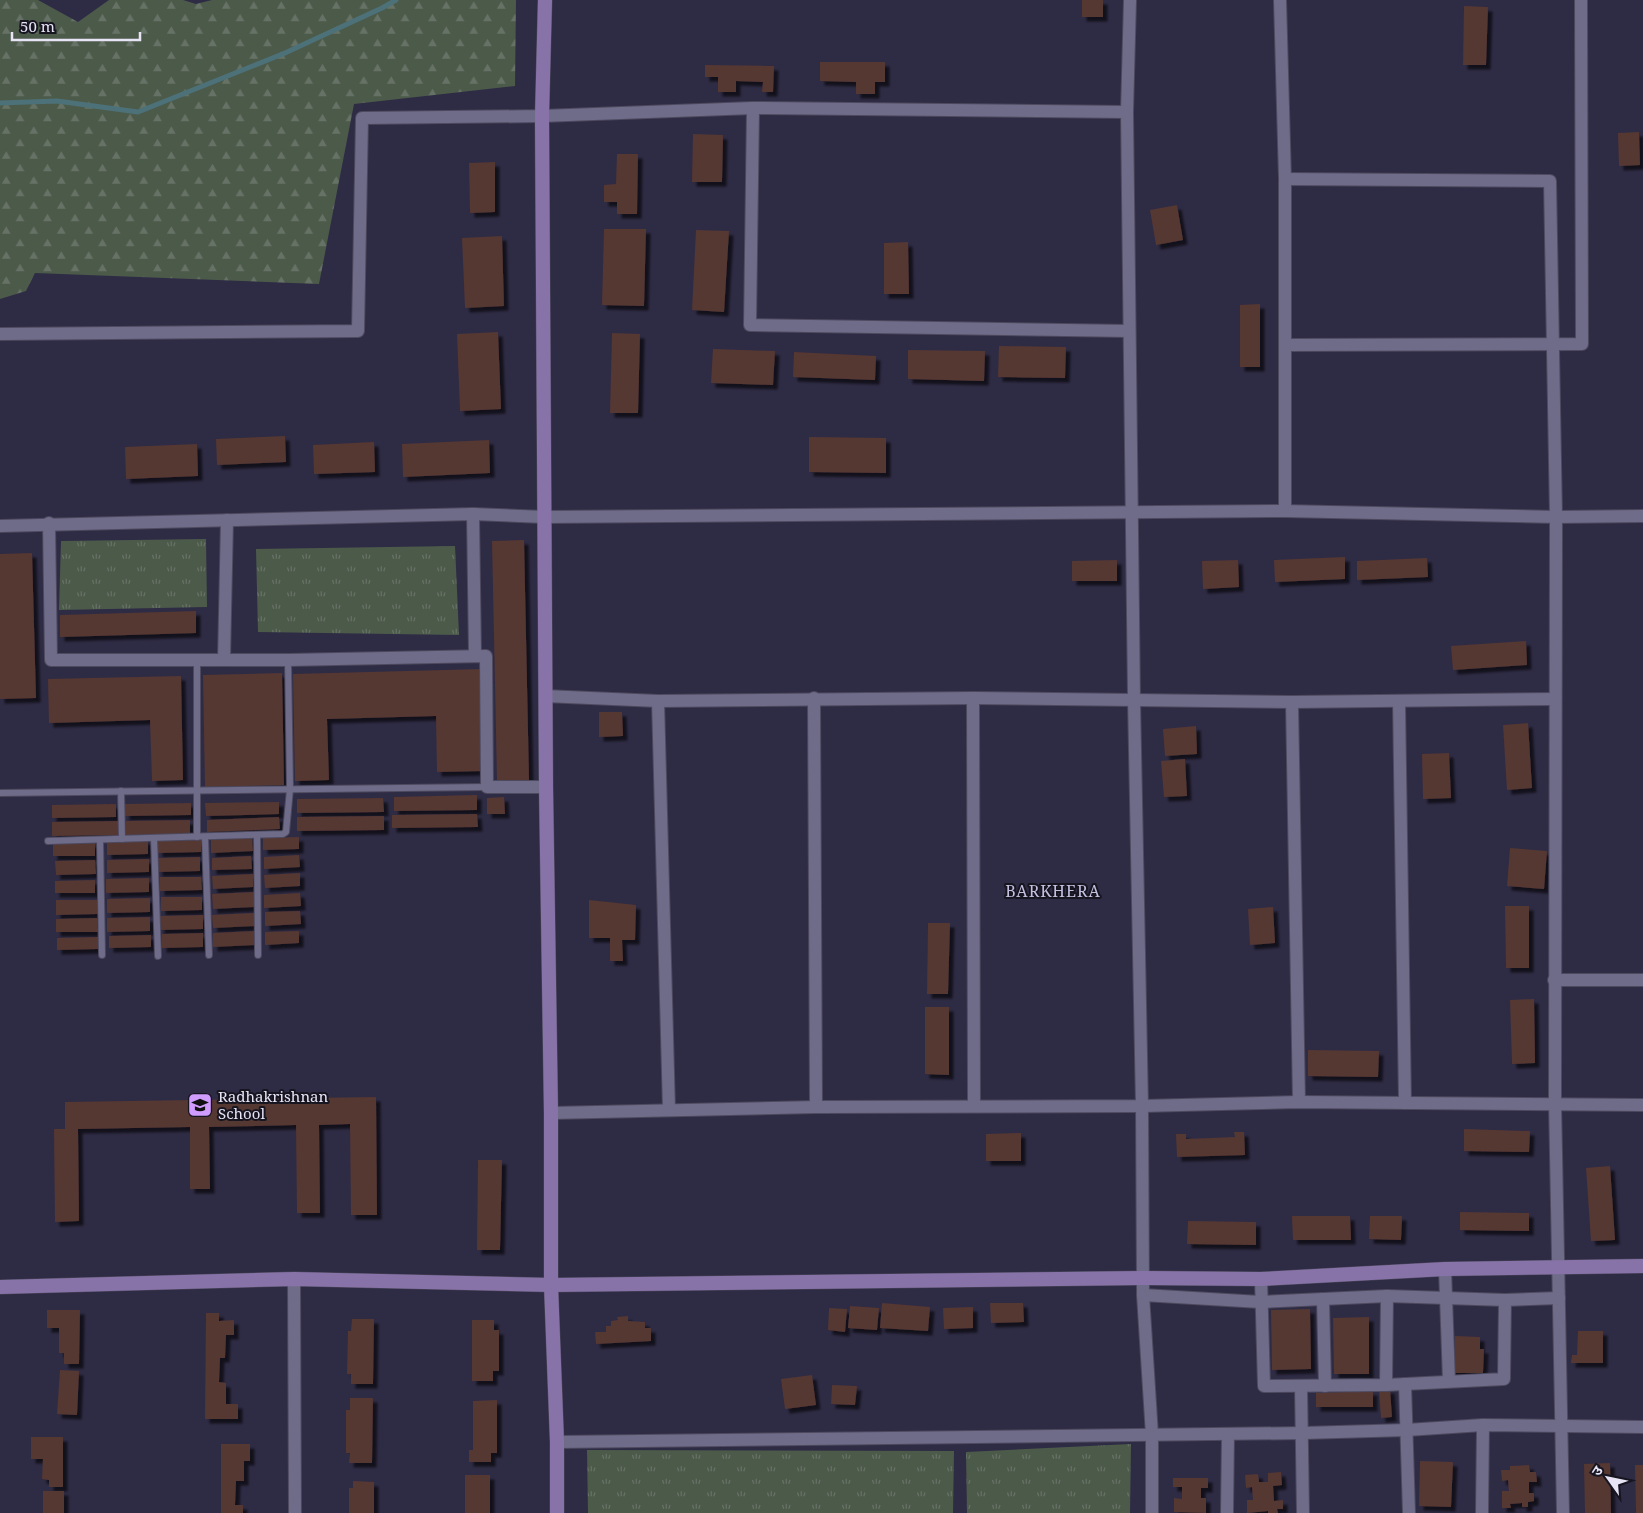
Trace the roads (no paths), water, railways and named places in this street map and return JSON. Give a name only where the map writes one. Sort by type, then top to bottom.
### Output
[{"type":"main road","points":[[545,0],[542,116],[546,787],[551,1113],[551,1285],[557,1442],[557,1513]]},
{"type":"main road","points":[[0,1287],[294,1279],[551,1285],[1143,1278],[1261,1279],[1445,1269],[1643,1266]]},
{"type":"street","points":[[1130,0],[1127,112],[1131,513],[1142,1106],[1143,1294],[1152,1435],[1152,1513]]},
{"type":"street","points":[[1280,0],[1285,179],[1285,512]]},
{"type":"street","points":[[1286,345],[1582,344],[1581,0]]},
{"type":"street","points":[[753,108],[750,325],[1129,331]]},
{"type":"street","points":[[0,334],[358,332],[362,118],[542,116],[753,108],[1127,112]]},
{"type":"street","points":[[1285,179],[1550,182],[1556,517],[1555,1102],[1560,1267],[1563,1513]]},
{"type":"street","points":[[0,526],[49,523],[473,514],[544,517],[1285,512],[1556,517],[1643,516]]},
{"type":"street","points":[[473,514],[475,655]]},
{"type":"street","points":[[224,660],[227,520]]},
{"type":"street","points":[[49,523],[51,660],[288,660],[486,656],[487,787],[546,787]]},
{"type":"street","points":[[546,696],[658,701],[814,698],[1134,699],[1292,702],[1556,699]]},
{"type":"street","points":[[814,698],[816,1107]]},
{"type":"street","points":[[972,698],[974,1106]]},
{"type":"street","points":[[658,701],[669,1110]]},
{"type":"street","points":[[1399,701],[1405,1103]]},
{"type":"street","points":[[1292,702],[1299,1102]]},
{"type":"street","points":[[1554,980],[1643,980]]},
{"type":"street","points":[[551,1113],[816,1107],[1142,1106],[1299,1102],[1643,1104]]},
{"type":"street","points":[[1445,1269],[1449,1381]]},
{"type":"street","points":[[294,1279],[295,1513]]},
{"type":"street","points":[[1261,1279],[1260,1302],[1264,1386],[1386,1385],[1504,1379],[1505,1300]]},
{"type":"street","points":[[1143,1294],[1260,1302],[1387,1296],[1505,1300],[1559,1298]]},
{"type":"street","points":[[1386,1385],[1387,1296]]},
{"type":"street","points":[[1323,1299],[1325,1386]]},
{"type":"street","points":[[1405,1384],[1409,1513]]},
{"type":"street","points":[[1302,1386],[1303,1513]]},
{"type":"street","points":[[557,1442],[1303,1433],[1407,1430],[1482,1425],[1563,1424],[1643,1427]]},
{"type":"street","points":[[1482,1425],[1482,1513]]},
{"type":"street","points":[[1228,1434],[1228,1513]]},
{"type":"lane","points":[[197,660],[197,837]]},
{"type":"lane","points":[[48,842],[283,834],[286,832],[290,789],[288,660]]},
{"type":"lane","points":[[0,793],[487,787]]},
{"type":"lane","points":[[121,791],[122,839]]},
{"type":"lane","points":[[257,835],[258,955]]},
{"type":"lane","points":[[205,836],[209,955]]},
{"type":"lane","points":[[154,838],[158,956]]},
{"type":"lane","points":[[100,840],[102,955]]},
{"type":"waterway","points":[[0,103],[57,101],[138,112],[285,53],[396,0]]},
{"type":"place","name":"Radhakrishnan School","points":[[200,1105]]},
{"type":"district","name":"BARKHERA","points":[[1053,891]]}]
